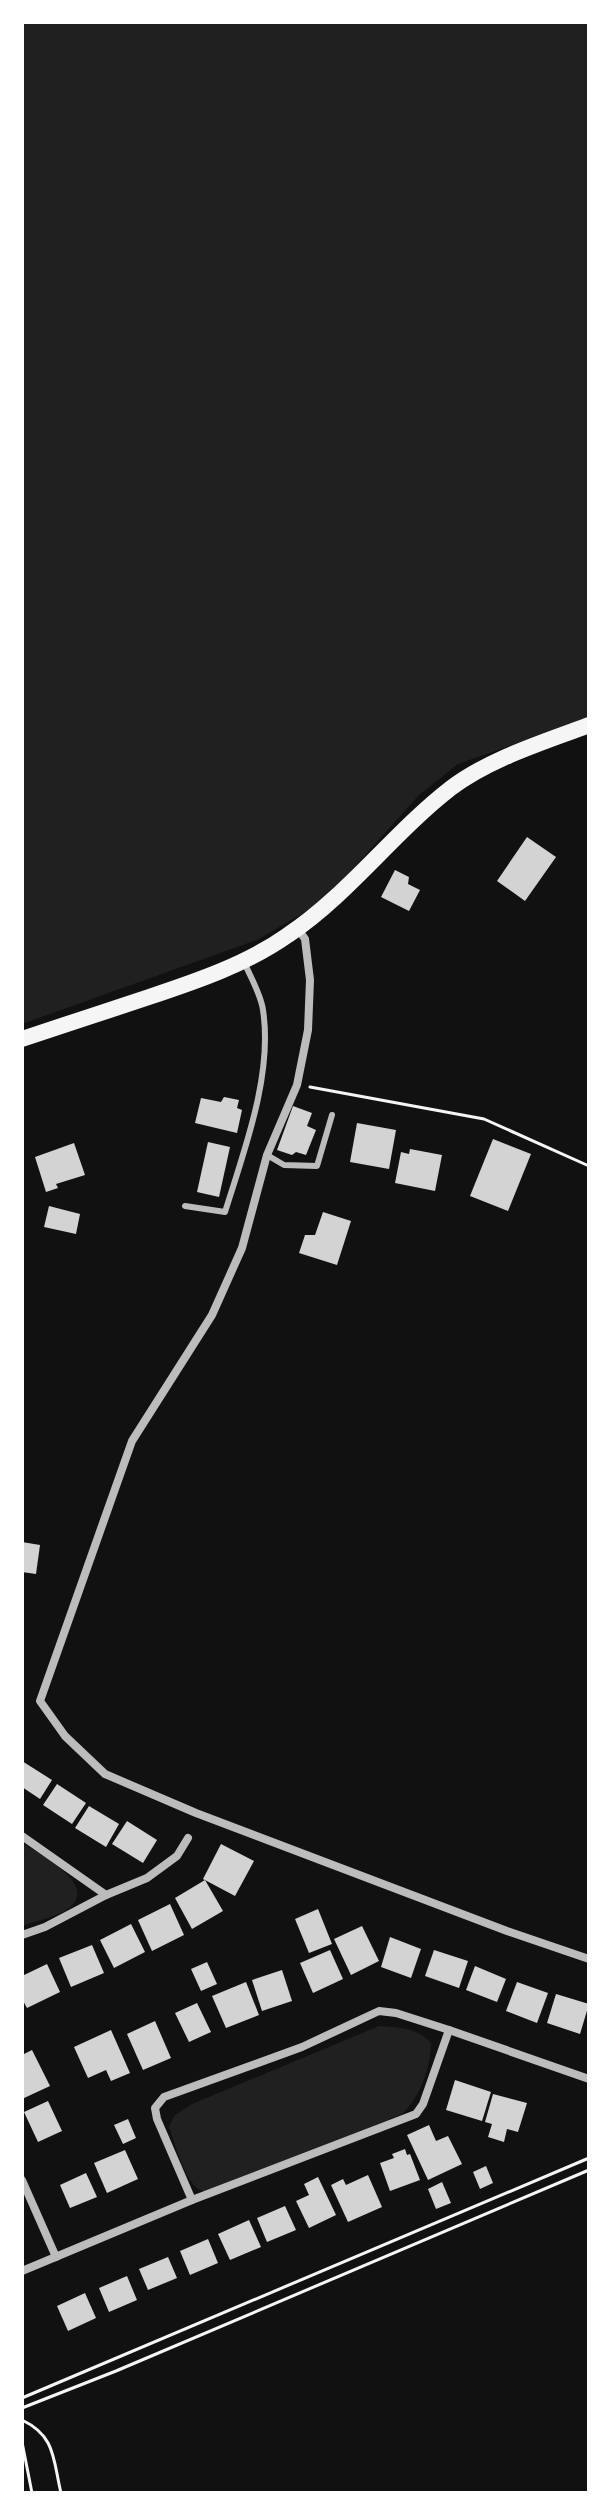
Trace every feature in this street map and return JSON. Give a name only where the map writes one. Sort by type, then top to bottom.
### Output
[{"type":"main road","points":[[22,1039],[192,982],[244,960],[298,929],[322,911],[453,787],[496,761],[589,725]]},
{"type":"street","points":[[298,929],[305,939],[310,980],[308,1030],[297,1085],[267,1155],[242,1248],[212,1315],[132,1441],[40,1701],[65,1736],[105,1774],[298,1852],[589,1959]]},
{"type":"street","points":[[22,1836],[106,1895]]},
{"type":"street","points":[[22,1935],[45,1927],[164,1867],[177,1856],[188,1838]]},
{"type":"street","points":[[192,2200],[157,2119],[155,2108],[164,2097],[302,2047],[379,2011],[396,2013],[449,2030],[589,2079]]},
{"type":"street","points":[[22,2271],[192,2200],[416,2114],[423,2104],[449,2030]]},
{"type":"street","points":[[22,2180],[56,2257]]},
{"type":"lane","points":[[185,1206],[225,1212],[247,1142],[263,1069],[263,1009],[244,960]]},
{"type":"lane","points":[[267,1155],[284,1165],[317,1166],[332,1115]]},
{"type":"path","points":[[297,1085],[484,1119],[589,1166]]},
{"type":"path","points":[[22,2398],[589,2158]]},
{"type":"path","points":[[22,2408],[589,2170]]},
{"type":"path","points":[[22,2420],[35,2426],[48,2439],[61,2493]]},
{"type":"path","points":[[22,2442],[32,2493]]},
{"type":"shaded area","points":[[22,22],[589,22],[589,718],[458,764],[419,795],[324,901],[257,940],[22,1024]]},
{"type":"shaded area","points":[[22,1843],[52,1862],[72,1880],[77,1899],[64,1911],[22,1926]]},
{"type":"shaded area","points":[[379,2026],[414,2031],[431,2043],[423,2082],[402,2114],[217,2191],[203,2191],[191,2181],[169,2126],[175,2115],[192,2104]]},
{"type":"building","points":[[527,837],[556,857],[525,901],[497,881]]},
{"type":"building","points":[[395,870],[409,877],[408,884],[420,890],[409,911],[381,897]]},
{"type":"building","points":[[224,1097],[239,1100],[237,1108],[242,1110],[237,1133],[195,1123],[201,1098],[221,1102]]},
{"type":"building","points":[[293,1106],[312,1113],[307,1126],[316,1130],[306,1155],[277,1150]]},
{"type":"building","points":[[357,1123],[396,1130],[389,1169],[350,1162]]},
{"type":"building","points":[[493,1139],[531,1154],[508,1211],[470,1196]]},
{"type":"building","points":[[208,1142],[230,1147],[219,1197],[197,1192]]},
{"type":"building","points":[[74,1143],[85,1175],[56,1184],[58,1188],[46,1192],[35,1157]]},
{"type":"building","points":[[410,1149],[442,1155],[435,1191],[395,1183],[401,1152],[409,1154]]},
{"type":"building","points":[[49,1206],[80,1214],[76,1234],[44,1227]]},
{"type":"building","points":[[323,1212],[351,1221],[337,1265],[299,1253],[305,1235],[315,1235]]},
{"type":"building","points":[[22,1542],[40,1545],[36,1574],[22,1572]]},
{"type":"building","points":[[22,1761],[52,1780],[40,1799],[22,1787]]},
{"type":"building","points":[[57,1784],[86,1803],[72,1824],[43,1805]]},
{"type":"building","points":[[89,1806],[119,1824],[106,1847],[75,1828]]},
{"type":"building","points":[[127,1821],[157,1840],[143,1863],[112,1844]]},
{"type":"building","points":[[221,1844],[254,1861],[235,1896],[203,1879]]},
{"type":"building","points":[[205,1880],[223,1911],[192,1929],[175,1898]]},
{"type":"building","points":[[170,1904],[184,1935],[152,1951],[138,1920]]},
{"type":"building","points":[[318,1909],[332,1944],[309,1953],[295,1919]]},
{"type":"building","points":[[131,1924],[145,1952],[114,1968],[100,1940]]},
{"type":"building","points":[[362,1926],[379,1961],[351,1975],[334,1939]]},
{"type":"building","points":[[390,1937],[421,1949],[411,1978],[381,1967]]},
{"type":"building","points":[[92,1945],[104,1973],[71,1987],[59,1958]]},
{"type":"building","points":[[330,1950],[343,1979],[313,1993],[300,1963]]},
{"type":"building","points":[[434,1950],[468,1961],[459,1988],[425,1976]]},
{"type":"building","points":[[207,1962],[217,1984],[201,1991],[191,1969]]},
{"type":"building","points":[[47,1964],[60,1992],[27,2008],[22,1999],[22,1976]]},
{"type":"building","points":[[475,1966],[506,1979],[497,2002],[466,1990]]},
{"type":"building","points":[[282,1970],[292,2001],[262,2011],[252,1980]]},
{"type":"building","points":[[246,1982],[259,2015],[226,2028],[212,1996]]},
{"type":"building","points":[[517,1982],[548,1993],[537,2023],[506,2011]]},
{"type":"building","points":[[556,1994],[589,2004],[580,2034],[547,2023]]},
{"type":"building","points":[[197,2003],[211,2032],[189,2042],[175,2013]]},
{"type":"building","points":[[155,2021],[171,2058],[143,2070],[127,2034]]},
{"type":"building","points":[[111,2030],[130,2073],[111,2081],[106,2070],[88,2078],[74,2047]]},
{"type":"building","points":[[32,2050],[50,2086],[22,2099],[22,2055]]},
{"type":"building","points":[[455,2080],[491,2092],[482,2121],[446,2110]]},
{"type":"building","points":[[493,2094],[527,2103],[518,2132],[507,2129],[504,2142],[488,2137],[492,2124],[485,2122]]},
{"type":"building","points":[[48,2101],[62,2131],[38,2142],[24,2112]]},
{"type":"building","points":[[128,2119],[136,2138],[123,2144],[114,2125]]},
{"type":"building","points":[[429,2125],[436,2141],[448,2136],[462,2164],[428,2180],[407,2135]]},
{"type":"building","points":[[405,2149],[420,2180],[390,2191],[380,2163],[394,2158],[392,2154]]},
{"type":"building","points":[[125,2150],[138,2179],[107,2193],[94,2163]]},
{"type":"building","points":[[486,2166],[493,2183],[480,2189],[473,2172]]},
{"type":"building","points":[[86,2173],[97,2197],[70,2208],[60,2185]]},
{"type":"building","points":[[368,2175],[382,2207],[348,2222],[331,2185],[343,2179],[346,2185]]},
{"type":"building","points":[[318,2177],[336,2215],[309,2228],[296,2201],[309,2195],[304,2184]]},
{"type":"building","points":[[442,2182],[451,2203],[436,2209],[428,2189]]},
{"type":"building","points":[[285,2206],[296,2230],[267,2242],[257,2218]]},
{"type":"building","points":[[249,2220],[261,2247],[230,2260],[218,2234]]},
{"type":"building","points":[[208,2239],[218,2263],[190,2275],[180,2251]]},
{"type":"building","points":[[168,2257],[177,2278],[148,2290],[139,2269]]},
{"type":"building","points":[[127,2276],[137,2300],[109,2312],[99,2288]]},
{"type":"building","points":[[85,2293],[96,2318],[68,2331],[57,2306]]}]
